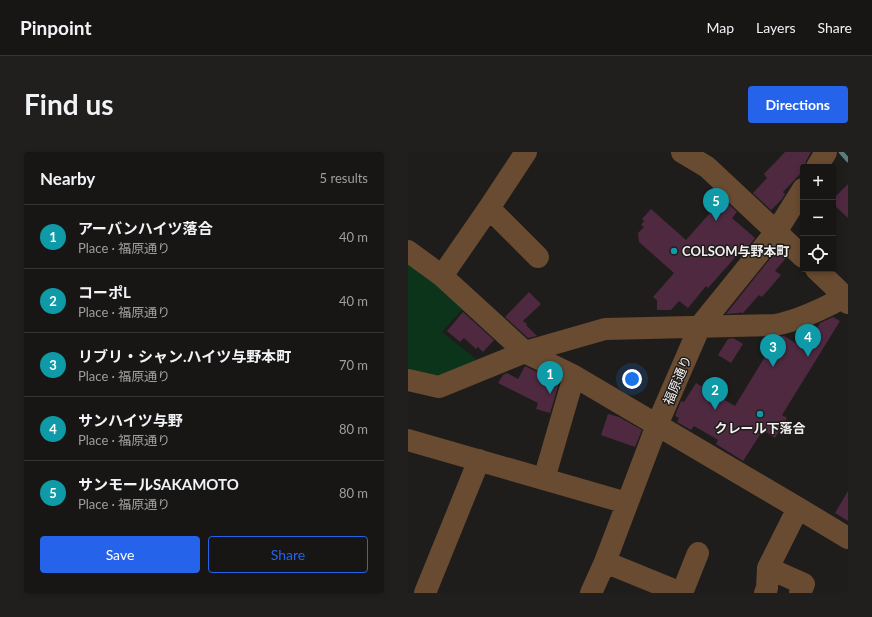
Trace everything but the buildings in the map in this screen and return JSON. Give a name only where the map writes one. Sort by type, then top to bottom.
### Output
[{"type":"street","points":[[442,276],[526,152]]},
{"type":"street","points":[[683,152],[707,167],[800,254]]},
{"type":"street","points":[[819,164],[826,152]]},
{"type":"street","name":"福原通り","points":[[591,593],[605,562],[658,425],[700,326],[776,232],[800,194]]},
{"type":"street","points":[[489,208],[538,257]]},
{"type":"street","points":[[408,251],[442,276],[525,352],[574,376],[848,538]]},
{"type":"street","points":[[408,380],[439,387],[525,352],[605,329],[775,325],[787,323],[847,299],[819,272]]},
{"type":"street","points":[[544,479],[574,376]]},
{"type":"street","points":[[408,440],[627,503]]},
{"type":"street","points":[[424,593],[479,460]]},
{"type":"street","points":[[765,593],[767,588],[768,568],[798,508]]},
{"type":"street","points":[[605,562],[681,593],[698,553]]},
{"type":"street","points":[[768,568],[804,584],[800,593]]},
{"type":"green space","points":[[408,257],[465,306],[442,332],[477,360],[438,380],[408,374]]},
{"type":"waterway","points":[[841,152],[848,160]]},
{"type":"place","name":"サンモールSAKAMOTO","points":[[716,221]]},
{"type":"place","name":"COLSOM与野本町","points":[[674,251]]},
{"type":"place","name":"サンハイツ与野","points":[[808,357]]},
{"type":"place","name":"リブリ・シャン.ハイツ与野本町","points":[[773,367]]},
{"type":"place","name":"アーバンハイツ落合","points":[[550,394]]},
{"type":"place","name":"コーポL","points":[[715,410]]},
{"type":"place","name":"クレール下落合","points":[[760,414]]}]
